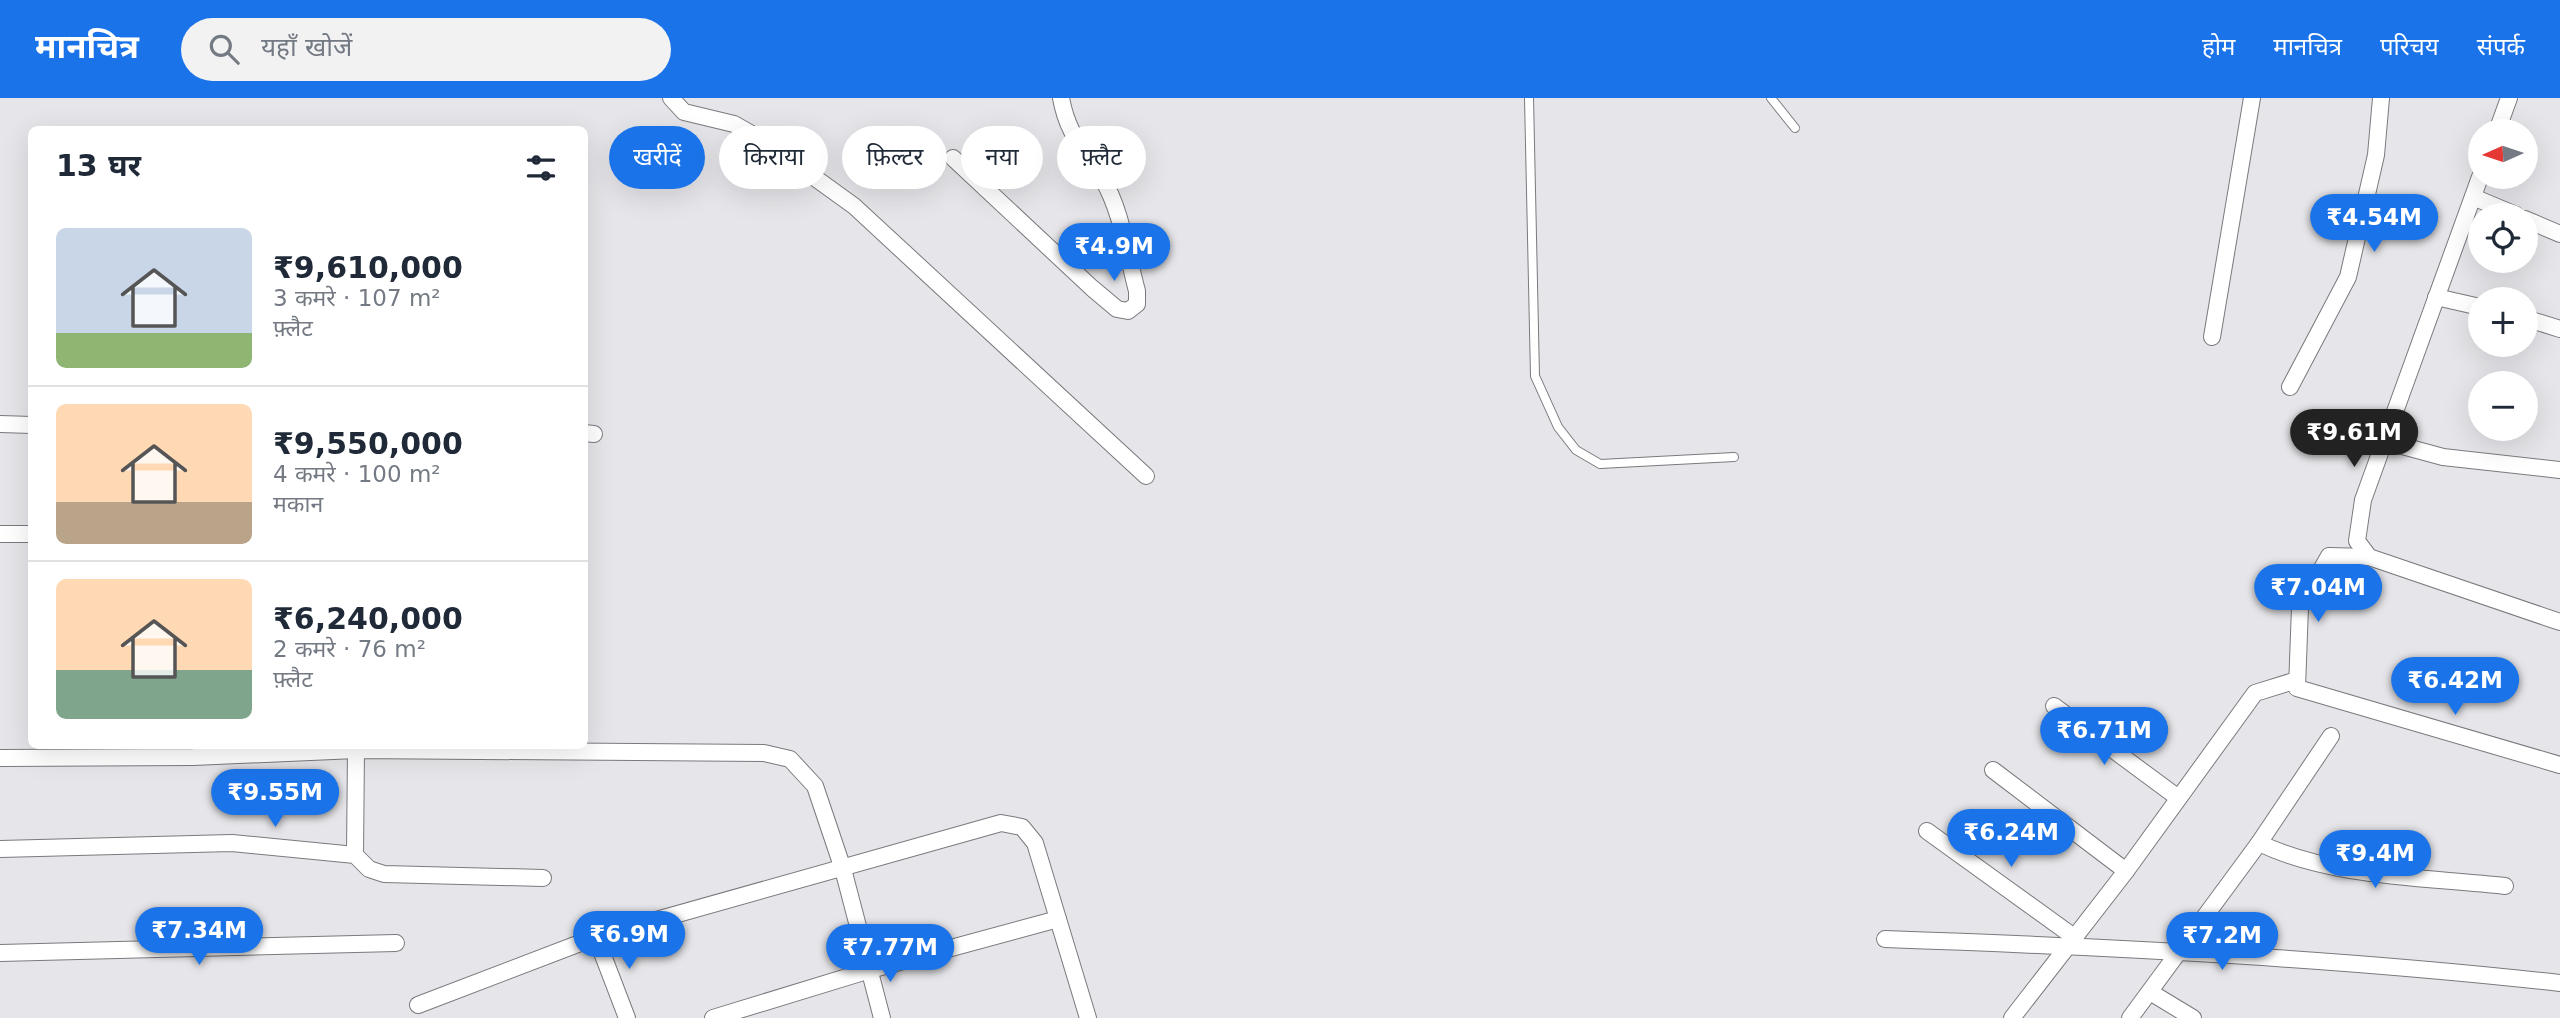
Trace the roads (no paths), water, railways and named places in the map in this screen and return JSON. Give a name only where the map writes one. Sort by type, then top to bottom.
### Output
[{"type":"street","points":[[671,98],[684,112],[734,124],[764,141],[854,206],[1146,475]]},
{"type":"street","points":[[953,158],[1108,302],[1117,309],[1128,311],[1137,304],[1138,291],[1114,205],[1103,179],[1074,141],[1061,98]]},
{"type":"street","points":[[2212,337],[2252,98]]},
{"type":"street","points":[[2290,387],[2348,277],[2376,155],[2381,98]]},
{"type":"street","points":[[2501,119],[2509,98]]},
{"type":"street","points":[[2369,557],[2357,541],[2363,500],[2476,189]]},
{"type":"street","points":[[2473,197],[2487,203]]},
{"type":"street","points":[[2538,225],[2560,234]]},
{"type":"street","points":[[2435,297],[2468,304]]},
{"type":"street","points":[[2538,322],[2560,329]]},
{"type":"street","points":[[0,425],[28,425]]},
{"type":"street","points":[[2384,440],[2443,457],[2560,470]]},
{"type":"street","points":[[0,534],[28,534]]},
{"type":"street","points":[[2560,622],[2369,557],[2329,556],[2300,607],[2297,680],[2297,688],[2308,692],[2560,765]]},
{"type":"street","points":[[2012,1018],[2126,871],[2177,797],[2255,693],[2297,680]]},
{"type":"street","points":[[2054,706],[2177,797]]},
{"type":"street","points":[[2130,1018],[2259,843],[2331,736]]},
{"type":"street","points":[[355,855],[356,750]]},
{"type":"street","points":[[0,758],[193,751],[356,750],[764,753],[790,759],[815,786],[843,869],[882,1018]]},
{"type":"street","points":[[1993,770],[2126,871]]},
{"type":"street","points":[[418,1005],[596,937],[1001,823],[1022,827],[1035,843],[1086,1018]]},
{"type":"street","points":[[1927,831],[2071,942]]},
{"type":"street","points":[[0,849],[232,843],[355,855],[369,869],[384,874],[543,878]]},
{"type":"street","points":[[2259,843],[2291,858],[2321,865],[2505,886]]},
{"type":"street","points":[[713,1018],[870,970],[1058,919]]},
{"type":"street","points":[[596,937],[628,1018]]},
{"type":"street","points":[[1885,939],[2071,942],[2413,967],[2560,983]]},
{"type":"street","points":[[0,954],[396,943]]},
{"type":"street","points":[[2150,992],[2193,1018]]},
{"type":"lane","points":[[1529,98],[1535,376],[1558,427],[1576,450],[1600,464],[1734,457]]},
{"type":"lane","points":[[1771,98],[1795,128]]}]
